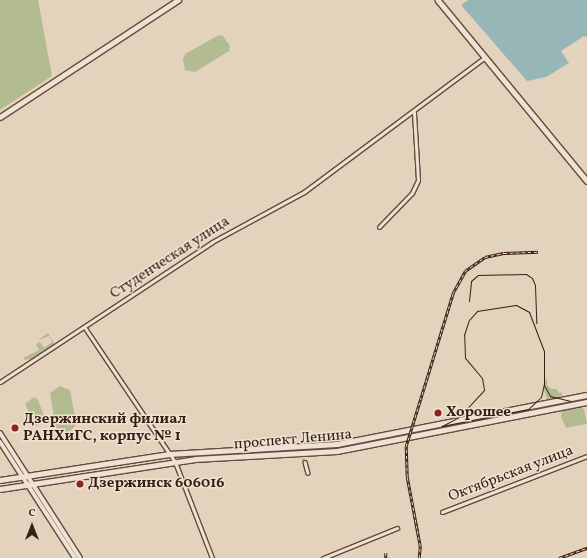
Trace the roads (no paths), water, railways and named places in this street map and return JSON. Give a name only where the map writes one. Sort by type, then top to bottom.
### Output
[{"type":"main road","points":[[0,117],[178,0]]},
{"type":"main road","points":[[438,0],[587,181]]},
{"type":"main road","name":"проспект Ленина","points":[[0,480],[170,454],[337,444],[587,395]]},
{"type":"main road","name":"проспект Ленина","points":[[0,489],[175,462],[337,451],[587,402]]},
{"type":"street","name":"Студенческая улица","points":[[0,382],[85,328],[212,242],[304,192],[397,122],[414,112],[485,57]]},
{"type":"street","points":[[378,227],[412,193],[418,180],[414,112]]},
{"type":"street","points":[[85,328],[175,462],[212,558]]},
{"type":"street","points":[[0,433],[80,558]]},
{"type":"street","points":[[0,442],[75,558]]},
{"type":"street","name":"Октябрьская улица","points":[[442,512],[587,456]]},
{"type":"street","points":[[305,462],[308,473]]},
{"type":"street","points":[[323,558],[397,528]]},
{"type":"water","points":[[468,0],[587,0],[587,37],[584,36],[561,51],[569,63],[546,77],[527,81],[461,5]]},
{"type":"tunnel","points":[[303,458],[305,462]]},
{"type":"tram line","points":[[469,301],[471,281],[478,275],[526,274],[532,278],[535,285],[536,323]]},
{"type":"tram line","points":[[516,305],[529,312],[544,351],[544,384],[541,397],[528,409],[442,426],[459,417],[484,390],[482,378],[465,358],[464,335],[469,320],[477,311],[516,305]]},
{"type":"tram line","points":[[544,385],[550,396],[570,401]]},
{"type":"railway","points":[[419,558],[420,546],[407,477],[406,446],[453,293],[465,271],[485,257],[504,253],[538,252]]},
{"type":"railway","points":[[559,558],[587,548]]},
{"type":"railway","points":[[386,553],[386,558]]},
{"type":"place","name":"Хорошее","points":[[438,413]]},
{"type":"place","name":"Дзержинский филиал РАНХиГС, корпус № 1","points":[[15,428]]},
{"type":"place","name":"Дзержинск 606016","points":[[80,484]]}]
